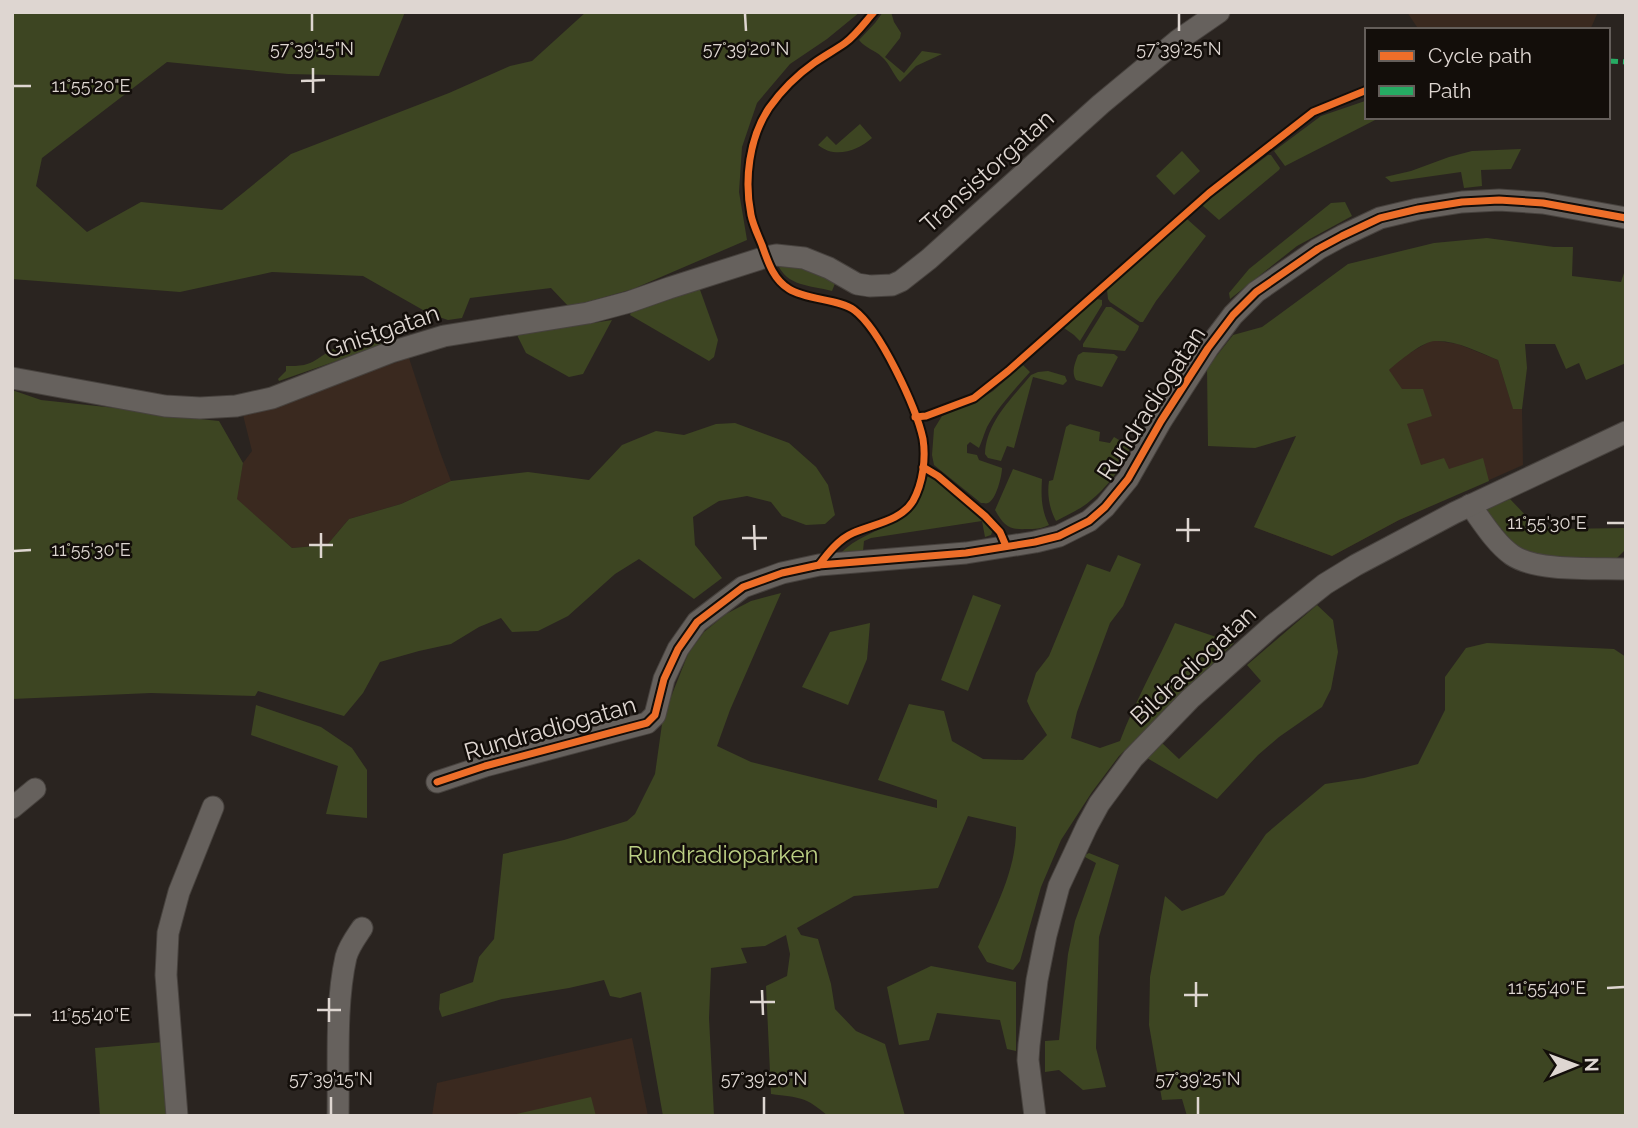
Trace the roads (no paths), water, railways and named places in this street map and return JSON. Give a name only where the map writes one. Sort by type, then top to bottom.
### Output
[{"type":"street","name":"Transistorgatan","points":[[766,257],[776,255],[804,258],[830,268],[857,284],[892,285],[901,281],[1111,96],[1177,41],[1219,12]]},
{"type":"street","name":"Rundradiogatan","points":[[437,782],[485,766],[647,723],[655,715],[664,679],[678,649],[697,622],[743,587],[782,573],[819,565],[966,553],[1035,542],[1059,536],[1089,521],[1105,507],[1128,479],[1161,421],[1233,314],[1256,292],[1318,249],[1342,236],[1380,218],[1462,202],[1499,200],[1543,203],[1626,218]]},
{"type":"street","name":"Gnistgatan","points":[[12,378],[165,406],[236,406],[272,398],[391,352],[444,336],[588,313],[766,257]]},
{"type":"street","name":"Bildradiogatan","points":[[1035,1116],[1028,1060],[1029,1045],[1037,981],[1059,886],[1099,804],[1133,758],[1180,709],[1272,626],[1325,584],[1470,505],[1626,432]]},
{"type":"street","points":[[1470,505],[1496,540],[1511,555],[1527,563],[1626,569]]},
{"type":"street","points":[[12,808],[35,789]]},
{"type":"street","points":[[177,1116],[166,975],[168,933],[179,892],[213,807]]},
{"type":"street","points":[[338,1116],[340,1019],[346,956],[362,928]]},
{"type":"park label","name":"Rundradioparken","points":[[723,854]]}]
